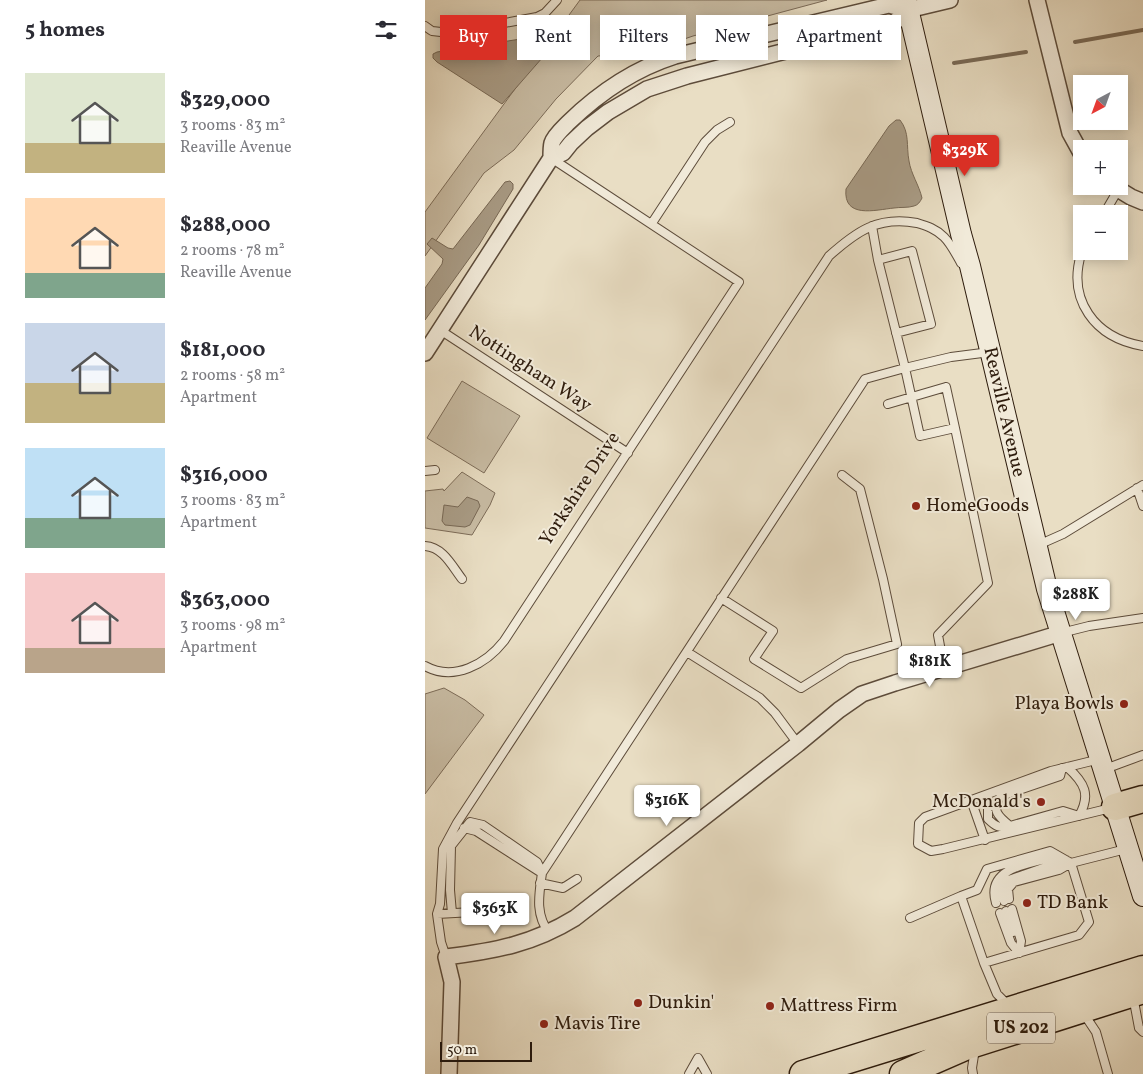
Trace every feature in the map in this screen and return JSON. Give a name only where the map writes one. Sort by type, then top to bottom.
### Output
[{"type":"highway","points":[[1115,807],[1143,799]]},
{"type":"highway","name":"US 202","points":[[803,1074],[1143,969]]},
{"type":"highway","name":"US 202","points":[[903,1074],[939,1057],[976,1043],[1138,992]]},
{"type":"highway","points":[[851,1074],[939,1032]]},
{"type":"street","points":[[425,353],[551,158],[552,143],[577,114],[615,83],[645,67],[675,56],[889,5],[950,0]]},
{"type":"street","points":[[1037,0],[1070,133],[1074,140]]},
{"type":"street","points":[[551,158],[563,153],[587,128],[608,112],[647,89],[687,76],[893,24],[907,5]]},
{"type":"street","name":"Reaville Avenue","points":[[907,5],[1047,589],[1128,849],[1140,874],[1143,896]]},
{"type":"street","points":[[1128,194],[1143,202]]},
{"type":"street","points":[[449,1074],[452,982],[446,957],[500,949],[549,933],[575,918],[839,710],[862,694],[1061,633]]},
{"type":"lane","points":[[425,26],[432,31],[450,33],[537,17],[545,13],[557,0]]},
{"type":"lane","points":[[551,158],[652,223],[705,142],[717,130],[730,122]]},
{"type":"lane","points":[[446,957],[441,942],[437,914],[440,904],[443,849],[457,823],[829,256],[848,239],[872,226],[887,221],[901,220],[930,226],[945,237],[975,286]]},
{"type":"lane","name":"Yorkshire Drive","points":[[425,666],[442,671],[457,671],[471,668],[484,662],[505,641],[739,282],[652,223]]},
{"type":"lane","points":[[872,226],[878,260],[920,436],[955,428]]},
{"type":"lane","points":[[878,260],[912,251],[931,324],[896,333]]},
{"type":"lane","points":[[1080,260],[1077,272],[1077,287],[1089,316],[1099,328],[1113,337],[1127,344],[1143,346]]},
{"type":"lane","name":"Nottingham Way","points":[[440,330],[627,453]]},
{"type":"lane","points":[[549,933],[542,923],[539,910],[542,873],[865,379],[951,357],[990,352]]},
{"type":"lane","points":[[888,404],[945,387],[988,583],[938,635],[944,668]]},
{"type":"lane","points":[[425,471],[435,470]]},
{"type":"lane","points":[[721,598],[773,631],[754,659],[801,688],[847,659],[897,644],[860,489],[842,475]]},
{"type":"lane","points":[[1037,546],[1063,534],[1140,486],[1143,506]]},
{"type":"lane","points":[[425,546],[433,546],[441,551],[462,579]]},
{"type":"lane","points":[[1061,633],[1089,626],[1143,618]]},
{"type":"lane","points":[[687,652],[760,698],[775,713],[798,744]]},
{"type":"lane","points":[[1115,807],[985,840],[931,851],[918,844],[919,823],[925,817],[1051,771],[1102,764],[1143,755]]},
{"type":"lane","points":[[1065,768],[1060,776],[1001,796],[996,802],[996,810],[1000,818],[1010,826],[1063,811],[1079,816]]},
{"type":"lane","points":[[1065,768],[1079,777],[1084,787],[1086,804],[1079,816]]},
{"type":"lane","points":[[971,800],[985,840]]},
{"type":"lane","points":[[451,913],[451,846],[464,828],[476,831],[542,873]]},
{"type":"lane","points":[[1065,860],[1059,870],[1014,882],[1008,889],[1003,901],[994,896],[995,886],[1001,875],[1014,868],[1128,849]]},
{"type":"lane","points":[[910,918],[977,890],[987,869],[1050,851],[1065,860],[1089,922],[1079,935],[984,963]]},
{"type":"lane","points":[[540,883],[563,888],[577,879]]},
{"type":"lane","points":[[961,896],[984,963],[997,994],[1013,1010]]},
{"type":"lane","points":[[1006,911],[1021,941],[1019,953],[1011,943],[1006,911]]},
{"type":"lane","points":[[437,914],[473,912]]},
{"type":"lane","points":[[1138,992],[1137,1020],[1139,1028],[1143,1032]]},
{"type":"lane","points":[[1081,1010],[1096,1032],[1108,1074]]},
{"type":"lane","points":[[973,1074],[971,1068],[976,1043]]},
{"type":"lane","points":[[689,1074],[698,1058],[707,1074]]},
{"type":"shaded area","points":[[580,0],[827,0],[768,16],[696,15],[696,35],[686,38],[686,15],[600,15],[600,56],[556,99],[514,150],[484,173],[425,256],[425,212],[536,60],[590,60],[590,15],[569,15]]},
{"type":"shaded area","points":[[517,40],[517,60],[540,60],[502,104],[433,58],[433,54],[440,52],[440,60],[507,60],[507,41]]},
{"type":"shaded area","points":[[896,120],[900,120],[905,130],[910,166],[922,198],[917,205],[909,207],[870,211],[855,209],[846,199],[846,189],[889,126]]},
{"type":"shaded area","points":[[510,181],[513,184],[513,189],[479,245],[425,320],[425,288],[442,264],[443,259],[427,244],[432,238],[453,249],[505,182]]},
{"type":"shaded area","points":[[462,381],[520,416],[484,473],[427,438]]},
{"type":"shaded area","points":[[462,472],[495,493],[472,535],[425,528],[425,491],[443,489],[444,491]]},
{"type":"shaded area","points":[[467,497],[478,501],[480,506],[470,525],[465,527],[445,525],[442,521],[444,505],[458,507]]},
{"type":"shaded area","points":[[444,688],[465,700],[484,715],[425,794],[425,694]]},
{"type":"waterway","points":[[1075,42],[1143,30]]},
{"type":"waterway","points":[[954,63],[1026,52]]},
{"type":"place","name":"HomeGoods","points":[[916,506]]},
{"type":"place","name":"Playa Bowls","points":[[1124,704]]},
{"type":"place","name":"McDonald's","points":[[1041,802]]},
{"type":"place","name":"TD Bank","points":[[1027,903]]},
{"type":"place","name":"Dunkin'","points":[[638,1003]]},
{"type":"place","name":"Mattress Firm","points":[[770,1006]]},
{"type":"place","name":"Mavis Tire","points":[[544,1024]]}]
